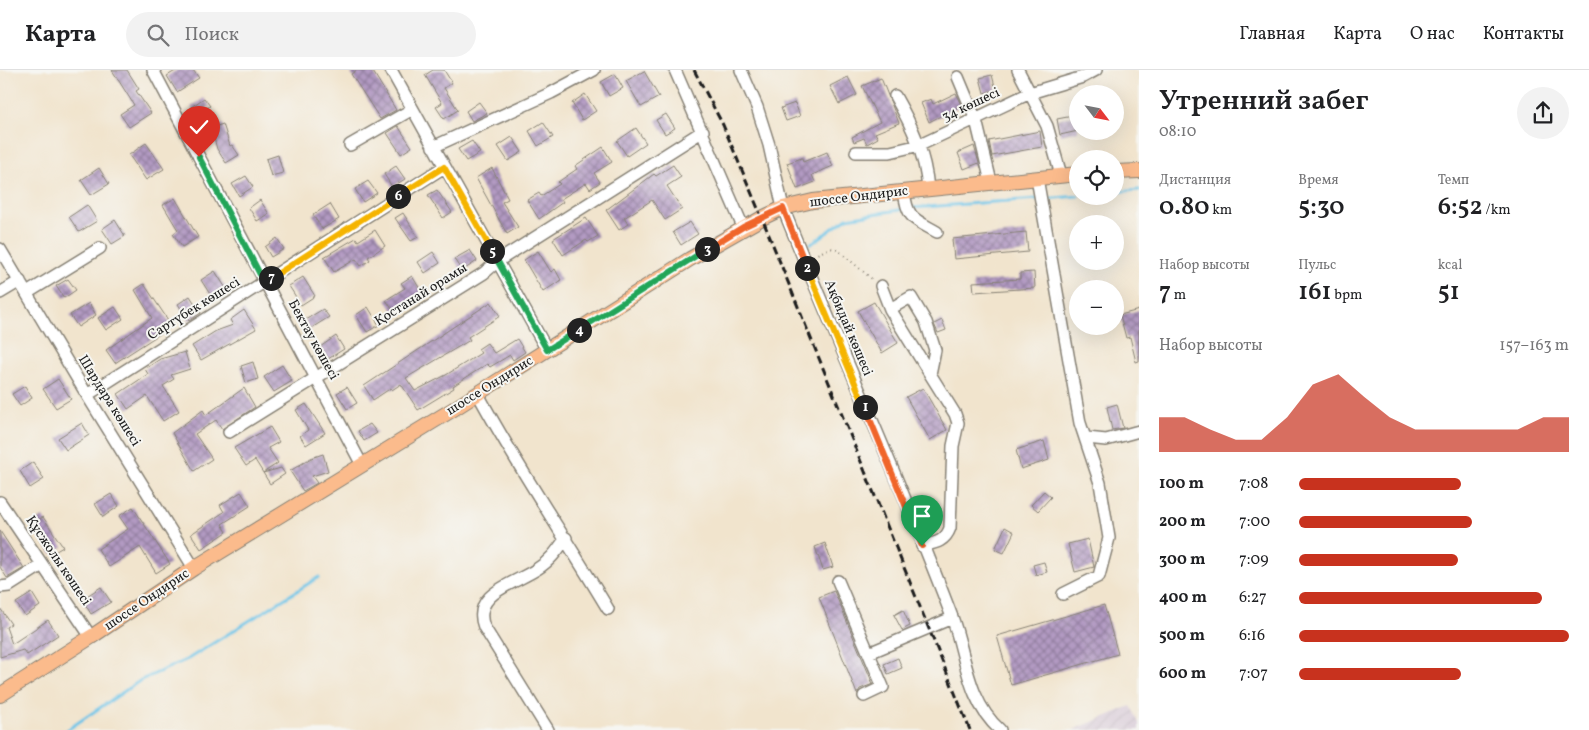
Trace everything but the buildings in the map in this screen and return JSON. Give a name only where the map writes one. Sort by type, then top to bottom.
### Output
[{"type":"main road","points":[[1124,172],[1139,171]]},
{"type":"main road","name":"шоссе Ондирис","points":[[0,694],[92,637],[194,568],[478,394],[743,227],[783,208],[813,201],[1069,175]]},
{"type":"street","name":"Бектау көшесі","points":[[153,70],[362,465]]},
{"type":"street","points":[[391,70],[411,110],[547,350]]},
{"type":"street","points":[[433,147],[551,93],[594,70]]},
{"type":"street","points":[[675,70],[743,227]]},
{"type":"street","name":"Ақбидай көшесі","points":[[741,70],[757,107],[769,145],[783,208],[952,618],[974,693],[983,711],[997,729]]},
{"type":"street","points":[[1018,70],[1047,126],[1061,175]]},
{"type":"street","name":"34 көшесі","points":[[856,152],[890,152],[920,145],[1030,93],[1083,77],[1096,70]]},
{"type":"street","points":[[958,77],[976,120],[991,182]]},
{"type":"street","points":[[895,96],[920,145],[926,168],[928,189]]},
{"type":"street","points":[[350,145],[411,110]]},
{"type":"street","name":"Қостанай орамы","points":[[229,432],[484,274],[498,261],[702,132]]},
{"type":"street","name":"Сартүбек көшесі","points":[[87,395],[444,167]]},
{"type":"street","points":[[1037,178],[1080,423],[1087,438],[1100,483],[1109,538],[1099,576],[1063,594]]},
{"type":"street","points":[[904,191],[906,209],[910,216],[937,232]]},
{"type":"street","points":[[27,293],[100,248]]},
{"type":"street","name":"Шардара көшесі","points":[[0,249],[87,395],[194,568]]},
{"type":"street","points":[[0,294],[20,281]]},
{"type":"street","points":[[881,286],[890,309],[955,414],[958,423],[952,446],[950,528],[947,536],[939,542],[922,546]]},
{"type":"street","points":[[890,309],[911,297],[926,322],[935,350],[930,374]]},
{"type":"street","points":[[478,394],[507,448],[566,538],[608,610]]},
{"type":"street","points":[[1087,438],[1106,440],[1139,431]]},
{"type":"street","name":"Құсжолы көшесі","points":[[0,502],[92,637]]},
{"type":"street","points":[[548,730],[480,618],[481,609],[491,596],[547,562],[566,538]]},
{"type":"street","points":[[0,587],[9,586],[42,565]]},
{"type":"street","points":[[838,581],[883,687],[864,696]]},
{"type":"street","points":[[870,653],[952,618]]},
{"type":"path","points":[[804,260],[830,248],[838,250],[881,286]]},
{"type":"shaded area","points":[[1131,706],[1139,723],[1139,730],[1073,730]]},
{"type":"waterway","points":[[1124,191],[1139,190]]},
{"type":"waterway","points":[[1043,199],[1069,197]]},
{"type":"waterway","points":[[911,208],[1037,199]]},
{"type":"waterway","points":[[811,244],[847,218],[905,209]]},
{"type":"waterway","points":[[67,730],[141,680],[188,659],[319,577]]},
{"type":"railway","points":[[694,70],[723,125],[762,218],[970,730]]},
{"type":"route","points":[[199,157],[264,282],[444,167],[547,350],[743,227],[783,208],[922,546]]}]
